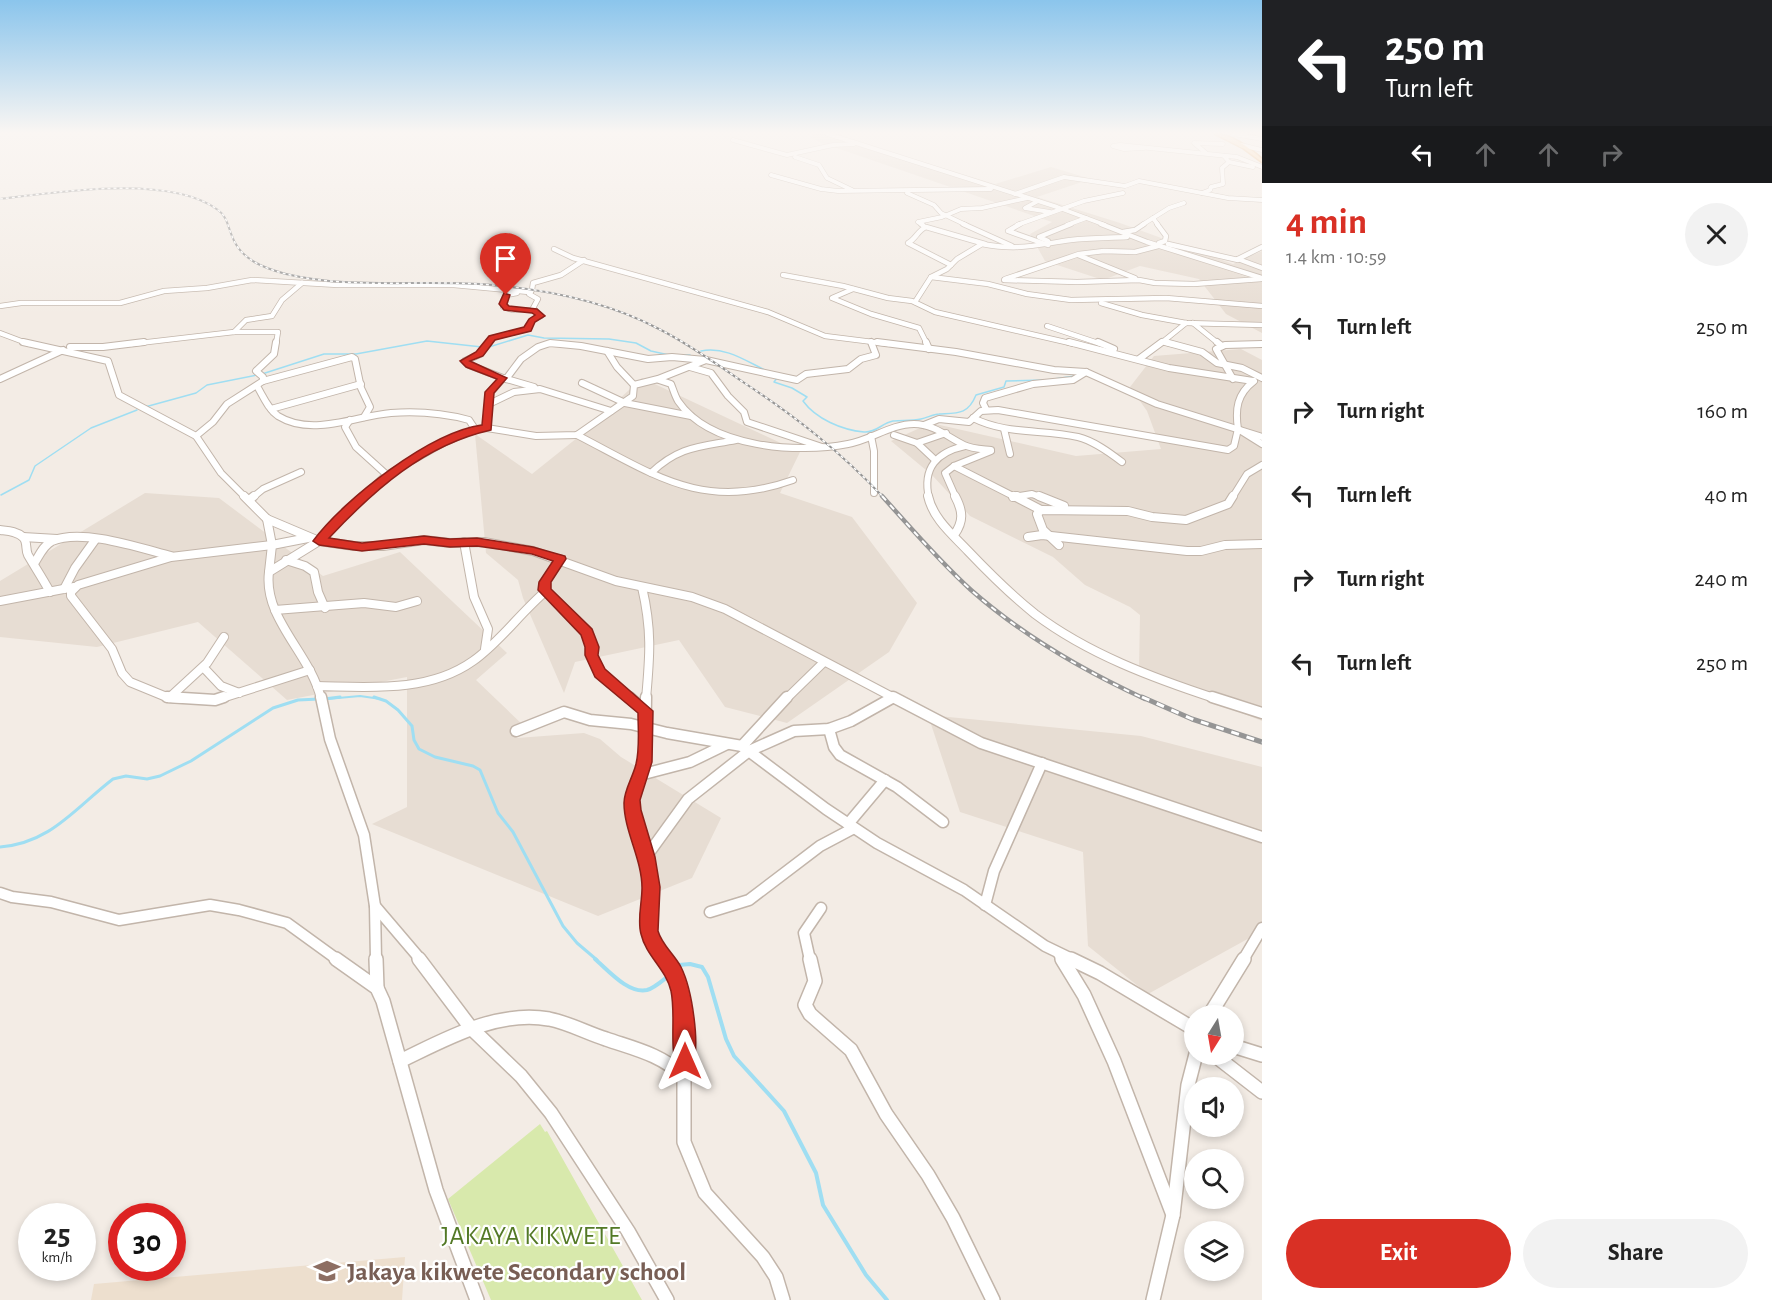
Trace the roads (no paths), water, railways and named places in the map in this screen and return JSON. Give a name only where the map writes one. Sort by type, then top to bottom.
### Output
[{"type":"street","points":[[911,195],[934,205],[946,216],[1018,248]]},
{"type":"street","points":[[1017,195],[1064,209],[1147,242],[1186,247],[1262,268]]},
{"type":"street","points":[[1048,245],[1008,231],[1023,222],[1055,213],[1084,201],[1115,195]]},
{"type":"street","points":[[1211,195],[1262,200]]},
{"type":"street","points":[[1027,198],[982,208],[961,209],[946,216],[918,222],[925,228],[986,244],[1018,248],[1083,239],[1136,238]]},
{"type":"street","points":[[1038,201],[1025,208],[1055,213]]},
{"type":"street","points":[[1120,232],[1135,230],[1169,208],[1184,203]]},
{"type":"street","points":[[1054,244],[1039,237],[1086,218]]},
{"type":"street","points":[[1004,280],[1077,255],[1104,251],[1139,251],[1159,244],[1165,241],[1166,236],[1154,218]]},
{"type":"street","points":[[925,228],[921,229],[915,239],[908,244],[951,265]]},
{"type":"street","points":[[915,302],[931,277],[962,256],[986,244]]},
{"type":"street","points":[[1159,244],[1165,248],[1262,279]]},
{"type":"street","points":[[1165,248],[1186,247]]},
{"type":"street","points":[[1238,260],[1262,247]]},
{"type":"street","points":[[554,249],[561,254],[768,312],[825,336],[1011,360],[1054,370],[1086,372],[1157,404],[1262,437]]},
{"type":"street","points":[[1077,255],[1139,280],[1155,283],[1206,284],[1262,279]]},
{"type":"street","points":[[529,292],[533,283],[561,275],[584,260]]},
{"type":"street","points":[[1236,270],[1262,268]]},
{"type":"street","points":[[783,275],[915,302],[935,312],[1125,355],[1169,368],[1233,379],[1253,381],[1262,379]]},
{"type":"street","points":[[931,277],[1056,298],[1095,302],[1173,298],[1262,306]]},
{"type":"street","points":[[0,306],[21,303],[120,303],[164,291],[215,287],[248,280],[345,285],[454,285],[529,292],[538,299],[532,310]]},
{"type":"street","points":[[1004,280],[1077,282],[1139,280]]},
{"type":"street","points":[[1004,280],[1005,288]]},
{"type":"street","points":[[234,332],[246,320],[272,316],[282,300],[302,283]]},
{"type":"street","points":[[854,289],[832,298],[871,314],[919,328],[929,349]]},
{"type":"street","points":[[529,292],[508,294],[503,301],[503,307],[513,310],[532,310],[541,316],[532,320],[528,329],[492,338],[480,354],[465,361],[469,366],[504,378],[611,411]]},
{"type":"street","points":[[1095,302],[1143,315],[1189,323],[1262,325]]},
{"type":"street","points":[[1139,359],[1189,323]]},
{"type":"street","points":[[1189,323],[1222,346]]},
{"type":"street","points":[[1047,326],[1097,341],[1125,355]]},
{"type":"street","points":[[0,328],[28,339],[76,348],[234,332],[279,334],[274,354],[256,373],[263,377],[260,383],[271,409],[275,415],[287,422],[304,426],[389,414],[446,414],[470,420],[475,429]]},
{"type":"street","points":[[0,333],[10,338],[108,361],[119,395],[196,436],[221,473],[267,519],[309,538],[362,547],[424,540],[450,543],[484,542],[533,551],[616,581],[692,597],[725,609],[981,743],[1262,837]]},
{"type":"street","points":[[0,341],[10,338]]},
{"type":"street","points":[[487,428],[489,392],[516,363],[543,344],[568,344],[648,359],[714,360],[797,380],[806,374],[848,369],[861,359],[876,355],[871,342]]},
{"type":"street","points":[[1164,342],[1202,352],[1214,361],[1242,368],[1262,379]]},
{"type":"street","points":[[1233,379],[1216,350],[1222,346],[1262,344]]},
{"type":"street","points":[[0,379],[63,350]]},
{"type":"street","points":[[577,435],[633,396],[634,385],[617,367],[607,351]]},
{"type":"street","points":[[196,436],[213,422],[227,404],[260,383],[349,357],[355,358],[363,395],[370,407],[389,414]]},
{"type":"street","points":[[658,380],[706,360]]},
{"type":"street","points":[[689,367],[711,373],[744,412],[747,422],[826,448]]},
{"type":"street","points":[[986,409],[983,403],[985,398],[1033,384],[1073,380],[1086,372]]},
{"type":"street","points":[[634,385],[640,381],[658,380],[672,384],[678,401],[692,416]]},
{"type":"street","points":[[924,425],[933,420],[969,422],[977,413],[986,409],[1098,426],[1224,450],[1234,446],[1239,429],[1235,408],[1238,398],[1253,381]]},
{"type":"street","points":[[582,383],[626,403],[692,416],[737,440],[756,444],[826,448],[854,443],[903,424],[924,425],[946,433],[965,446]]},
{"type":"street","points":[[271,409],[361,384]]},
{"type":"street","points":[[489,404],[514,392],[540,389]]},
{"type":"street","points":[[364,417],[370,407]]},
{"type":"street","points":[[974,418],[1004,429],[1076,437],[1099,446],[1122,462]]},
{"type":"street","points":[[350,420],[345,427],[348,437],[387,475]]},
{"type":"street","points":[[269,572],[286,560],[305,552],[319,541],[387,475],[433,448],[475,429],[487,428],[536,436],[577,435],[651,473],[708,492],[764,489],[792,480]]},
{"type":"street","points":[[1004,429],[1010,454]]},
{"type":"street","points":[[1239,429],[1262,444]]},
{"type":"street","points":[[916,443],[946,433]]},
{"type":"street","points":[[894,435],[925,448],[932,463],[927,488],[930,504],[938,519],[983,567],[1037,615],[1090,647],[1158,679],[1262,713]]},
{"type":"street","points":[[871,436],[876,459],[872,480],[874,493]]},
{"type":"street","points":[[651,473],[667,458],[685,448],[737,440]]},
{"type":"street","points":[[932,463],[948,450],[965,446],[991,450],[947,470],[945,477],[959,503],[963,520],[962,526],[954,535]]},
{"type":"street","points":[[932,463],[947,470]]},
{"type":"street","points":[[954,466],[1041,510],[1128,511],[1152,518],[1186,520],[1228,504],[1247,474],[1262,465]]},
{"type":"street","points":[[249,500],[263,489],[301,472]]},
{"type":"street","points":[[1013,497],[1026,494],[1037,495],[1071,509]]},
{"type":"street","points":[[1041,510],[1036,518],[1059,545]]},
{"type":"street","points":[[267,519],[272,545],[267,586],[281,624],[310,670],[317,686],[330,739],[364,835],[375,906],[377,988],[436,1190],[477,1300]]},
{"type":"street","points":[[0,530],[15,532],[23,537],[26,541],[26,552],[35,562],[50,592]]},
{"type":"street","points":[[1028,537],[1049,536],[1187,551],[1201,551],[1225,545],[1262,544]]},
{"type":"street","points":[[23,537],[57,539],[71,537],[95,540],[133,546],[171,556]]},
{"type":"street","points":[[0,601],[74,587],[171,556],[272,545],[309,538]]},
{"type":"street","points":[[35,562],[41,550],[57,539]]},
{"type":"street","points":[[64,589],[75,568],[95,540]]},
{"type":"street","points":[[465,542],[474,597],[488,629],[485,649]]},
{"type":"street","points":[[560,559],[545,582],[546,591],[587,633],[592,647],[591,655],[600,673],[645,711]]},
{"type":"street","points":[[286,560],[305,566],[314,572],[318,592],[326,608]]},
{"type":"street","points":[[74,587],[71,596],[112,649],[122,673],[138,686],[169,698],[215,700],[310,670]]},
{"type":"street","points":[[642,587],[651,631],[644,728],[645,762],[632,800],[632,810],[646,857],[651,887],[649,931],[653,943],[674,973],[680,989],[684,1015],[684,1142],[705,1192],[763,1257],[776,1277],[783,1300]]},
{"type":"street","points":[[317,686],[423,684],[473,661],[546,591]]},
{"type":"street","points":[[275,610],[326,608],[364,603],[396,607],[417,601]]},
{"type":"street","points":[[169,698],[216,656],[224,638]]},
{"type":"street","points":[[646,857],[688,799],[746,749],[756,733],[799,682],[824,662]]},
{"type":"street","points":[[204,668],[221,686],[239,694]]},
{"type":"street","points":[[746,749],[794,731],[829,729],[851,722],[892,698]]},
{"type":"street","points":[[516,731],[564,712],[579,718],[631,724],[746,749],[851,826],[906,860],[955,885],[1008,922],[1057,951],[1100,973],[1184,1023]]},
{"type":"street","points":[[829,729],[834,747],[840,754],[920,802],[944,822]]},
{"type":"street","points":[[640,776],[690,762],[727,744]]},
{"type":"street","points":[[985,905],[994,871],[1042,763]]},
{"type":"street","points":[[710,912],[749,900],[820,846],[851,826],[885,780]]},
{"type":"street","points":[[0,893],[8,897],[49,901],[107,919],[119,920],[210,905],[239,910],[287,923],[377,988]]},
{"type":"street","points":[[375,906],[416,954],[471,1028],[521,1076],[551,1113],[628,1231],[667,1300]]},
{"type":"street","points":[[821,908],[804,933],[816,981],[806,1005],[810,1014],[850,1050],[886,1114],[928,1175],[953,1218],[993,1300]]},
{"type":"street","points":[[1216,1005],[1262,928]]},
{"type":"street","points":[[1057,951],[1085,993],[1095,1015],[1134,1107],[1173,1215]]},
{"type":"street","points":[[400,1061],[471,1028],[532,1017],[549,1019],[609,1040],[651,1051],[670,1062],[684,1076]]},
{"type":"street","points":[[1244,1049],[1262,1055]]},
{"type":"street","points":[[1153,1300],[1173,1215],[1188,1085],[1193,1065]]},
{"type":"street","points":[[1227,1065],[1262,1092]]},
{"type":"waterway","points":[[489,347],[528,335],[544,338],[609,339],[636,343],[651,351],[669,355]]},
{"type":"waterway","points":[[262,374],[324,354],[356,354],[427,341],[482,347]]},
{"type":"waterway","points":[[701,351],[727,352],[767,371]]},
{"type":"waterway","points":[[680,355],[690,355]]},
{"type":"waterway","points":[[145,407],[196,393],[207,385],[257,375]]},
{"type":"waterway","points":[[1054,379],[1075,376]]},
{"type":"waterway","points":[[777,378],[774,382],[792,388],[807,397],[803,401],[822,418],[838,426],[864,432],[872,431],[893,421],[918,420],[937,414],[961,412],[966,410],[976,395],[1004,387],[1006,381],[1046,380]]},
{"type":"waterway","points":[[1,495],[29,480],[35,466],[91,428],[137,410]]},
{"type":"waterway","points":[[327,699],[360,696],[379,699]]},
{"type":"waterway","points":[[324,699],[340,697]]},
{"type":"waterway","points":[[374,697],[379,699]]},
{"type":"waterway","points":[[0,847],[34,839],[48,831],[113,779],[126,776],[147,779],[160,776],[191,761],[273,708],[298,700],[319,699]]},
{"type":"waterway","points":[[379,699],[398,710],[412,726],[414,740],[419,749],[435,757],[473,766],[480,770],[498,813],[513,832],[563,926],[577,943],[597,960]]},
{"type":"waterway","points":[[595,959],[626,985],[640,990],[653,987],[671,974]]},
{"type":"waterway","points":[[677,968],[679,965],[690,964],[702,967],[708,977],[726,1039],[734,1056],[784,1111],[816,1173],[823,1205],[866,1275],[887,1300]]},
{"type":"railway","points":[[0,199],[38,195]]},
{"type":"railway","points":[[182,195],[197,199],[221,212],[236,244],[247,257],[269,269],[286,274],[337,282],[467,283],[514,287],[557,294],[620,311],[681,341],[781,408],[834,450],[882,496]]},
{"type":"railway","points":[[882,496],[948,568],[1011,622],[1098,676],[1145,699]]},
{"type":"railway","points":[[1142,697],[1192,719],[1262,742]]},
{"type":"place","name":"Jakaya kikwete Secondary school","points":[[327,1271]]},
{"type":"park label","name":"JAKAYA KIKWETE","points":[[531,1235]]}]
